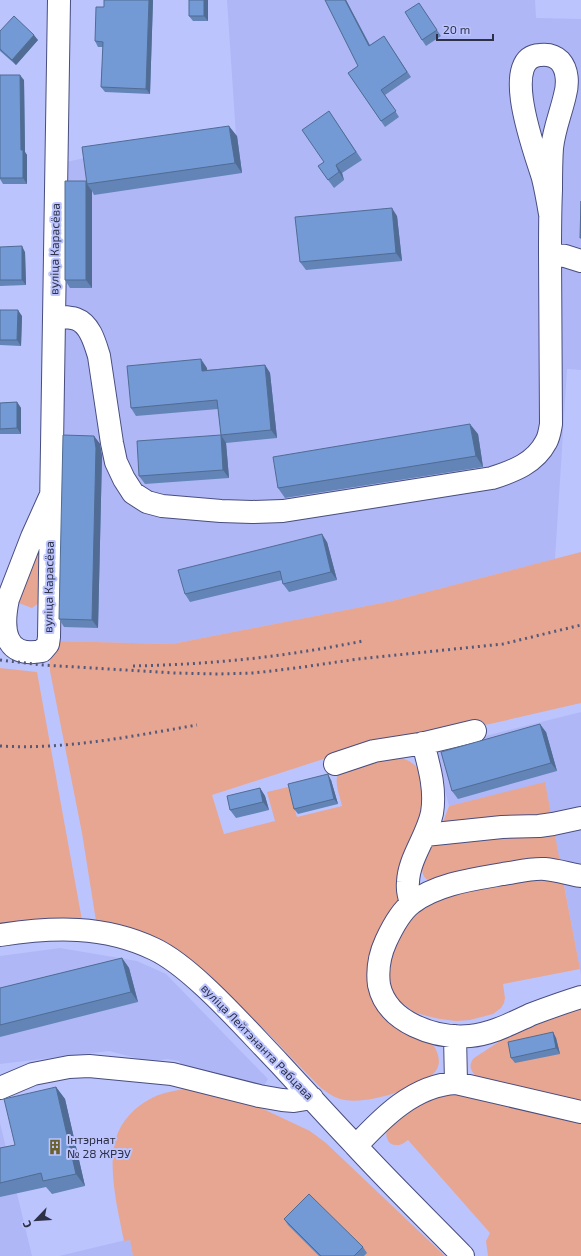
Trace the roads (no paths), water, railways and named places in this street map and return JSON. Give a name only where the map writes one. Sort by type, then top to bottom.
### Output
[{"type":"street","name":"вуліца Карасёва","points":[[50,498],[32,537],[8,599],[5,618],[7,637],[13,646],[23,651],[37,653],[42,651],[48,644],[49,637],[59,0]]},
{"type":"street","points":[[54,316],[78,320],[87,328],[95,342],[116,462],[133,493],[147,502],[162,506],[229,511],[283,511],[492,478],[522,467],[536,456],[547,441],[551,424],[550,214],[552,148],[557,120],[566,94],[568,79],[565,68],[559,60],[549,55],[538,54],[528,60],[523,70],[521,102],[543,179],[550,214]]},
{"type":"street","points":[[550,254],[565,256],[581,261]]},
{"type":"street","points":[[335,764],[374,751],[423,743],[474,731]]},
{"type":"street","points":[[411,904],[408,888],[409,872],[413,859],[425,835],[432,813],[432,782],[423,743]]},
{"type":"street","points":[[425,835],[478,829],[539,826],[581,818]]},
{"type":"street","points":[[581,876],[545,869],[518,872],[451,884],[429,893],[411,904],[398,919],[382,950],[379,964],[380,986],[391,1009],[403,1019],[430,1032],[455,1036],[470,1036],[485,1033],[581,997]]},
{"type":"street","name":"вуліца Лейтэнанта Рабцава","points":[[0,935],[34,930],[89,930],[136,941],[176,962],[219,1000],[356,1146],[463,1256]]},
{"type":"street","points":[[455,1036],[456,1082]]},
{"type":"street","points":[[0,1088],[33,1074],[69,1067],[89,1066],[172,1074],[258,1096],[282,1100],[294,1101],[312,1098]]},
{"type":"street","points":[[356,1146],[385,1116],[407,1100],[447,1083],[456,1082],[581,1112]]},
{"type":"railway","points":[[0,660],[43,665],[175,673],[254,673],[358,659],[503,644],[581,625]]},
{"type":"railway","points":[[133,666],[203,663],[255,658],[363,641]]},
{"type":"railway","points":[[0,746],[25,747],[74,744],[124,738],[197,725]]},
{"type":"place","name":"Інтэрнат № 28 ЖРЭУ","points":[[55,1147]]}]
